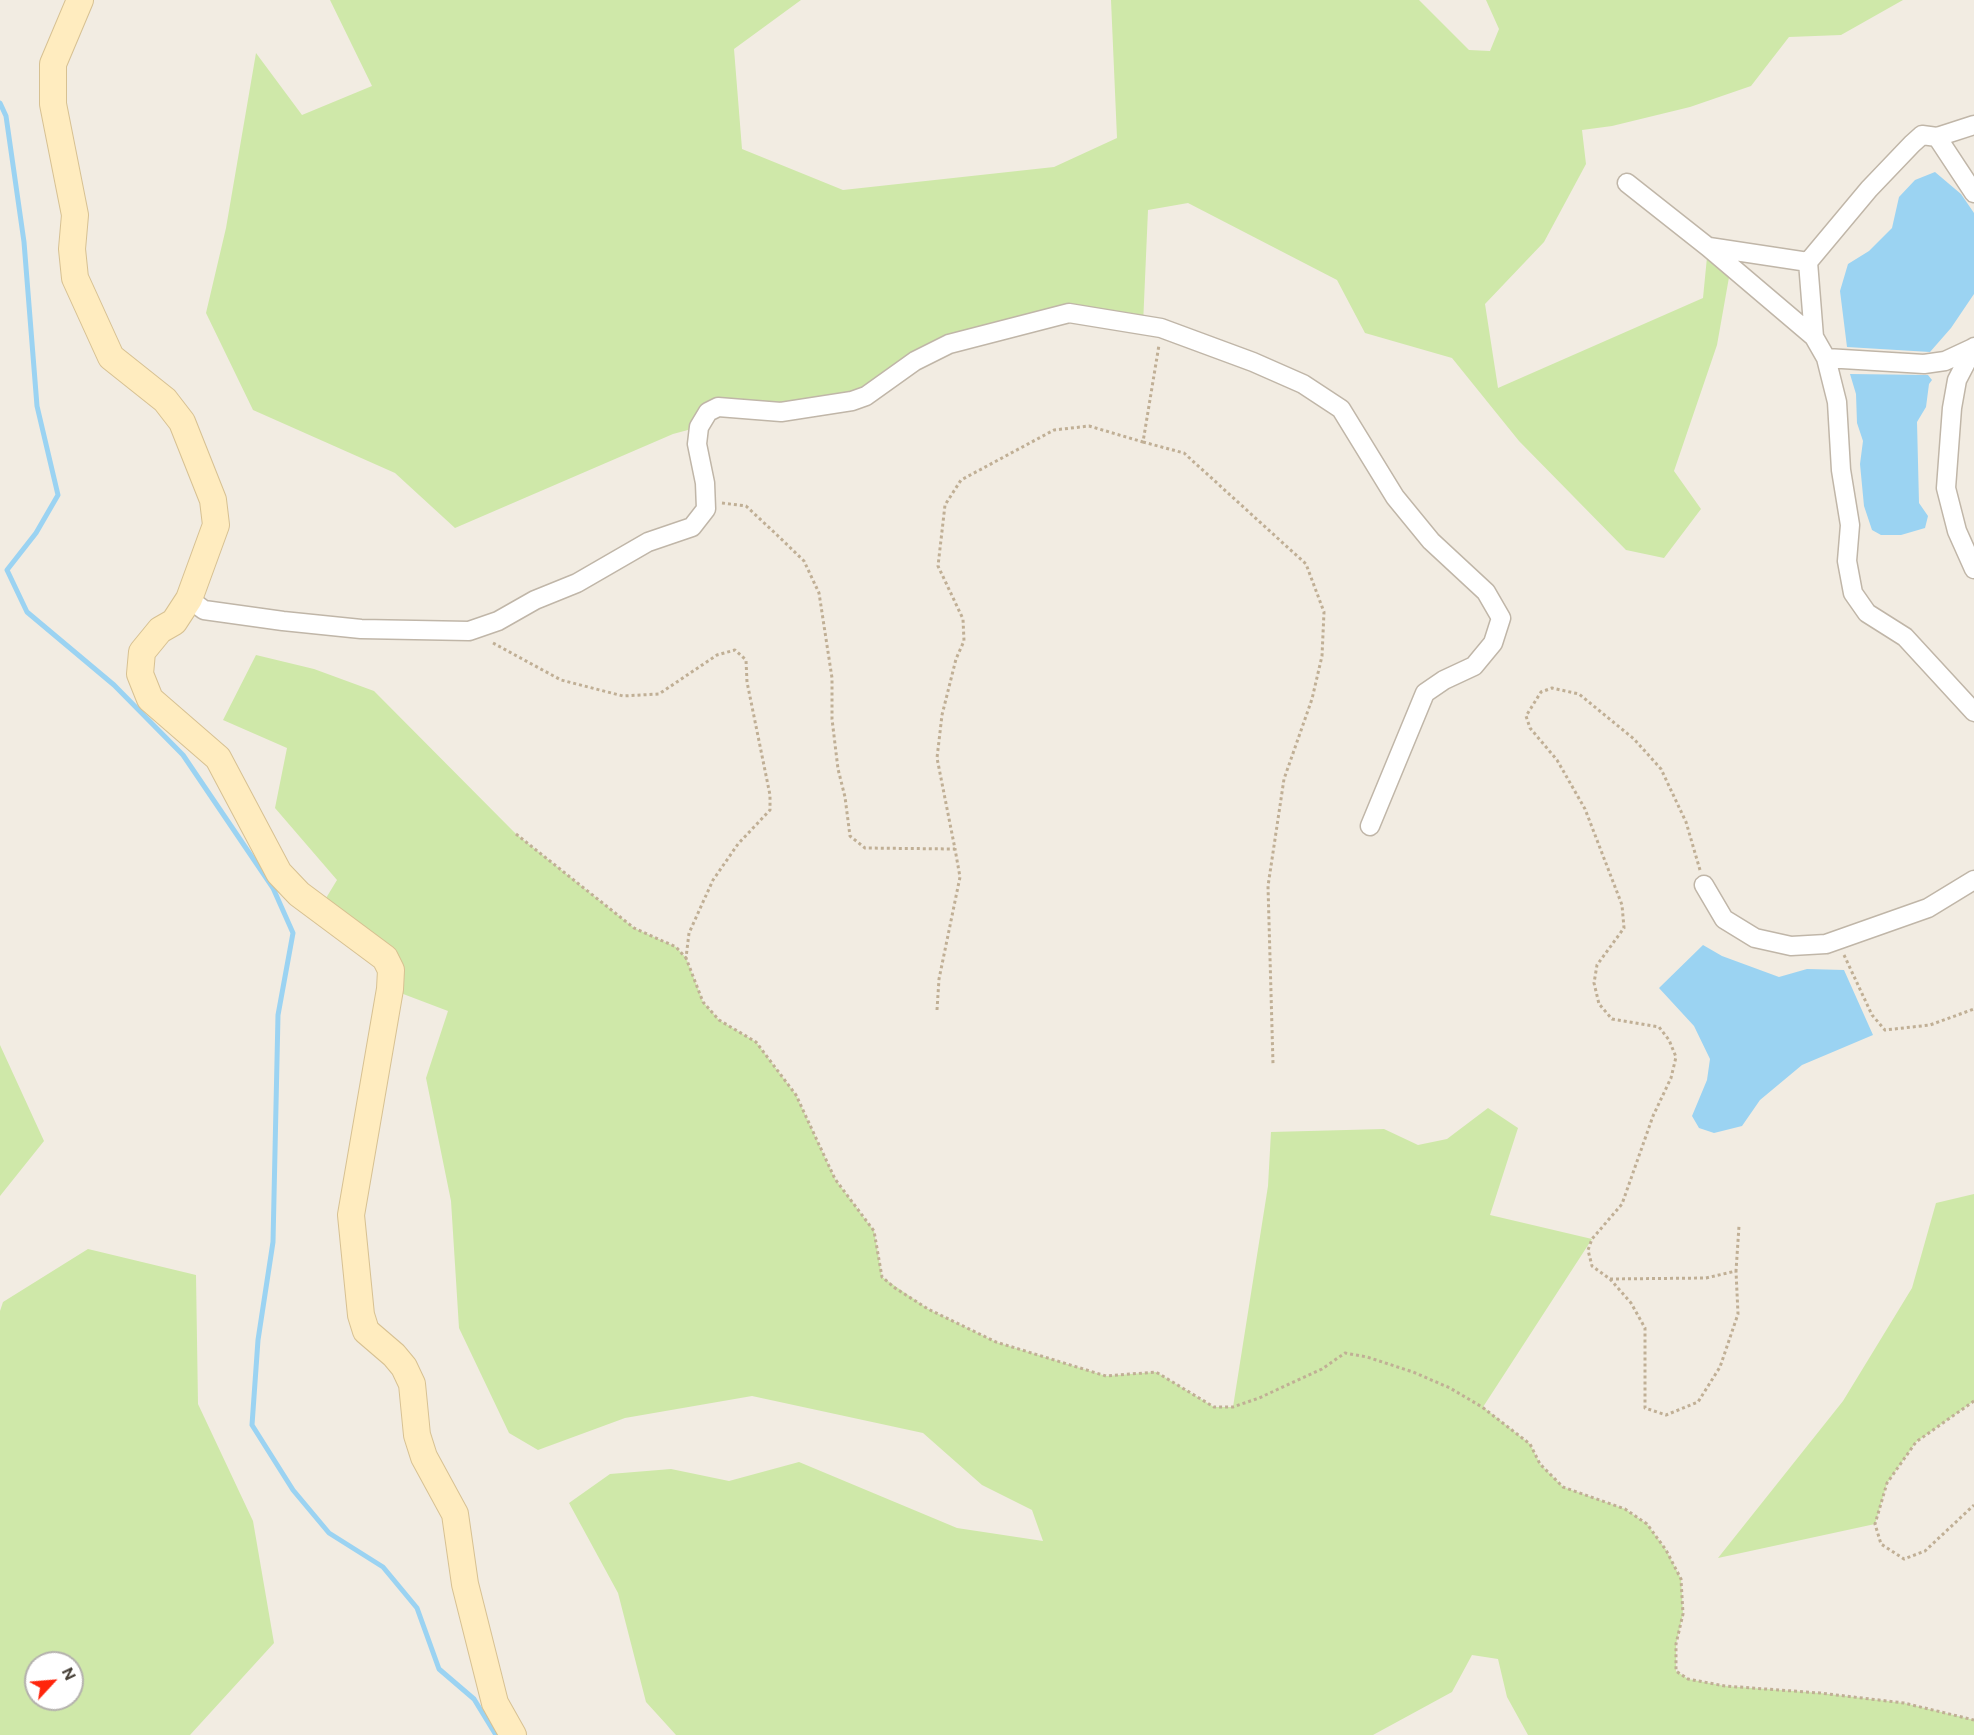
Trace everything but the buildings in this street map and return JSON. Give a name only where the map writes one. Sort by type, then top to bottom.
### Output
[{"type":"street","points":[[80,0],[52,64],[53,104],[75,214],[72,249],[75,278],[111,357],[165,400],[182,422],[198,457],[213,500],[216,525],[189,599],[174,622],[160,630],[142,652],[140,674],[150,699],[218,758],[279,873],[299,894],[385,958],[391,970],[390,989],[351,1215],[361,1315],[366,1331],[405,1367],[412,1384],[417,1435],[424,1457],[455,1514],[465,1584],[495,1703],[513,1735]]},
{"type":"street","points":[[1814,337],[1808,262],[1869,189],[1922,135],[1937,137],[1974,125]]},
{"type":"street","points":[[1937,137],[1974,193]]},
{"type":"street","points":[[1627,183],[1708,247],[1814,337],[1826,358],[1837,402],[1841,470],[1850,525],[1847,561],[1853,593],[1867,613],[1905,637],[1974,712]]},
{"type":"street","points":[[1708,247],[1808,262]]},
{"type":"street","points":[[189,599],[204,610],[283,621],[361,629],[470,631],[498,621],[535,600],[578,584],[648,542],[692,527],[706,509],[705,483],[697,444],[699,427],[708,412],[718,407],[781,412],[852,400],[866,396],[915,361],[949,344],[1069,313],[1161,328],[1253,362],[1302,384],[1341,409],[1395,497],[1431,541],[1486,592],[1501,618],[1493,643],[1474,666],[1444,680],[1425,693],[1370,826]]},
{"type":"street","points":[[1826,358],[1924,364],[1945,361],[1973,348]]},
{"type":"street","points":[[1973,348],[1957,380],[1952,408],[1946,488],[1957,531],[1974,569]]},
{"type":"street","points":[[1704,885],[1724,919],[1755,938],[1791,946],[1826,944],[1928,908],[1974,880]]},
{"type":"path","points":[[1143,442],[1161,328]]},
{"type":"path","points":[[936,1010],[939,979],[960,878],[937,758],[942,715],[956,659],[964,641],[963,620],[938,566],[945,505],[961,480],[1054,430],[1089,426],[1184,453],[1306,564],[1324,612],[1322,656],[1312,699],[1284,779],[1268,886],[1273,1064]]},
{"type":"path","points":[[706,509],[725,502],[746,506],[804,561],[819,593],[832,678],[832,719],[837,759],[850,836],[865,848],[955,849]]},
{"type":"path","points":[[470,631],[561,680],[623,696],[659,694],[717,655],[735,650],[746,660],[747,682],[770,795],[770,810],[738,844],[713,880],[688,933],[687,958],[703,1002],[719,1020],[756,1042],[796,1095],[835,1179],[874,1231],[882,1277],[928,1309],[996,1342],[1106,1376],[1156,1372],[1214,1407],[1233,1407],[1259,1398],[1322,1369],[1345,1353],[1367,1357],[1413,1372],[1450,1388],[1482,1407],[1530,1444],[1540,1464],[1563,1487],[1625,1509],[1647,1524],[1666,1550],[1681,1579],[1683,1614],[1676,1644],[1676,1671],[1688,1679],[1725,1686],[1820,1693],[1904,1703],[1974,1720]]},
{"type":"path","points":[[1704,885],[1686,822],[1661,769],[1634,739],[1579,694],[1552,688],[1541,692],[1526,716],[1530,728],[1557,760],[1585,809],[1622,905],[1624,928],[1597,965],[1594,983],[1599,1004],[1612,1019],[1659,1027],[1669,1040],[1676,1057],[1671,1078],[1653,1116],[1622,1204],[1593,1239],[1588,1250],[1592,1266],[1610,1280],[1631,1303],[1646,1328],[1645,1408],[1666,1415],[1698,1402],[1720,1367],[1738,1314],[1739,1226]]},
{"type":"path","points":[[516,834],[634,928],[676,947],[687,958]]},
{"type":"path","points":[[1837,940],[1872,1015],[1885,1030],[1930,1025],[1974,1009]]},
{"type":"path","points":[[1610,1280],[1706,1278],[1737,1271]]},
{"type":"path","points":[[1974,1401],[1916,1442],[1887,1483],[1875,1524],[1881,1544],[1904,1559],[1925,1551],[1974,1505]]},
{"type":"green space","points":[[330,0],[801,0],[734,49],[742,149],[843,190],[1054,167],[1117,138],[1111,0],[1419,0],[1469,50],[1490,51],[1499,29],[1486,0],[1903,0],[1841,35],[1789,37],[1751,86],[1690,107],[1612,126],[1582,130],[1586,164],[1544,242],[1485,304],[1498,388],[1703,298],[1708,247],[1731,266],[1717,345],[1674,471],[1701,509],[1664,558],[1626,550],[1519,441],[1452,358],[1365,333],[1337,280],[1188,203],[1148,210],[1143,325],[1069,313],[987,335],[852,401],[718,407],[699,427],[673,434],[455,528],[395,473],[253,410],[206,313],[226,228],[256,53],[302,115],[372,86]]},
{"type":"green space","points":[[256,655],[314,669],[374,691],[516,834],[634,928],[676,947],[686,958],[703,1002],[719,1020],[756,1042],[796,1095],[835,1179],[874,1231],[882,1277],[928,1309],[996,1342],[1106,1376],[1156,1372],[1214,1407],[1233,1407],[1268,1186],[1271,1132],[1384,1129],[1418,1145],[1447,1139],[1488,1108],[1518,1128],[1490,1215],[1592,1239],[1483,1407],[1530,1444],[1540,1464],[1563,1487],[1625,1509],[1647,1524],[1666,1550],[1681,1579],[1683,1614],[1676,1644],[1676,1671],[1688,1679],[1725,1686],[1820,1693],[1904,1703],[1974,1720],[1974,1735],[1528,1735],[1507,1697],[1498,1659],[1472,1655],[1452,1692],[1373,1735],[676,1735],[646,1702],[618,1593],[569,1503],[610,1474],[671,1469],[729,1481],[799,1462],[957,1528],[1043,1541],[1032,1510],[982,1485],[923,1433],[752,1396],[625,1418],[538,1450],[509,1433],[459,1328],[451,1201],[426,1078],[448,1011],[390,989],[391,970],[320,908],[337,880],[275,808],[287,748],[223,720]]},
{"type":"green space","points":[[0,1045],[44,1141],[0,1196]]},
{"type":"green space","points":[[1974,1194],[1974,1401],[1916,1442],[1887,1483],[1875,1524],[1718,1558],[1843,1401],[1912,1288],[1936,1203]]},
{"type":"green space","points":[[88,1249],[196,1275],[198,1404],[253,1521],[274,1643],[190,1735],[0,1735],[0,1311],[3,1302]]},
{"type":"water","points":[[1935,172],[1961,194],[1974,213],[1974,294],[1951,328],[1930,352],[1847,347],[1840,291],[1848,264],[1869,251],[1892,228],[1899,197],[1915,180]]},
{"type":"water","points":[[1850,374],[1928,375],[1932,380],[1929,384],[1926,407],[1917,422],[1919,503],[1928,516],[1925,528],[1901,535],[1881,535],[1872,530],[1864,506],[1860,464],[1863,441],[1857,423],[1856,394]]},
{"type":"water","points":[[1703,945],[1722,956],[1779,977],[1807,969],[1844,970],[1873,1035],[1802,1065],[1760,1100],[1742,1126],[1714,1133],[1699,1128],[1692,1116],[1707,1080],[1710,1059],[1694,1026],[1659,988]]},
{"type":"waterway","points":[[0,103],[6,116],[24,242],[37,406],[58,495],[36,533],[7,570],[27,612],[114,685],[183,755],[273,888],[293,933],[278,1015],[273,1242],[258,1340],[252,1425],[293,1490],[329,1533],[383,1567],[417,1608],[439,1669],[474,1699],[496,1735]]}]
